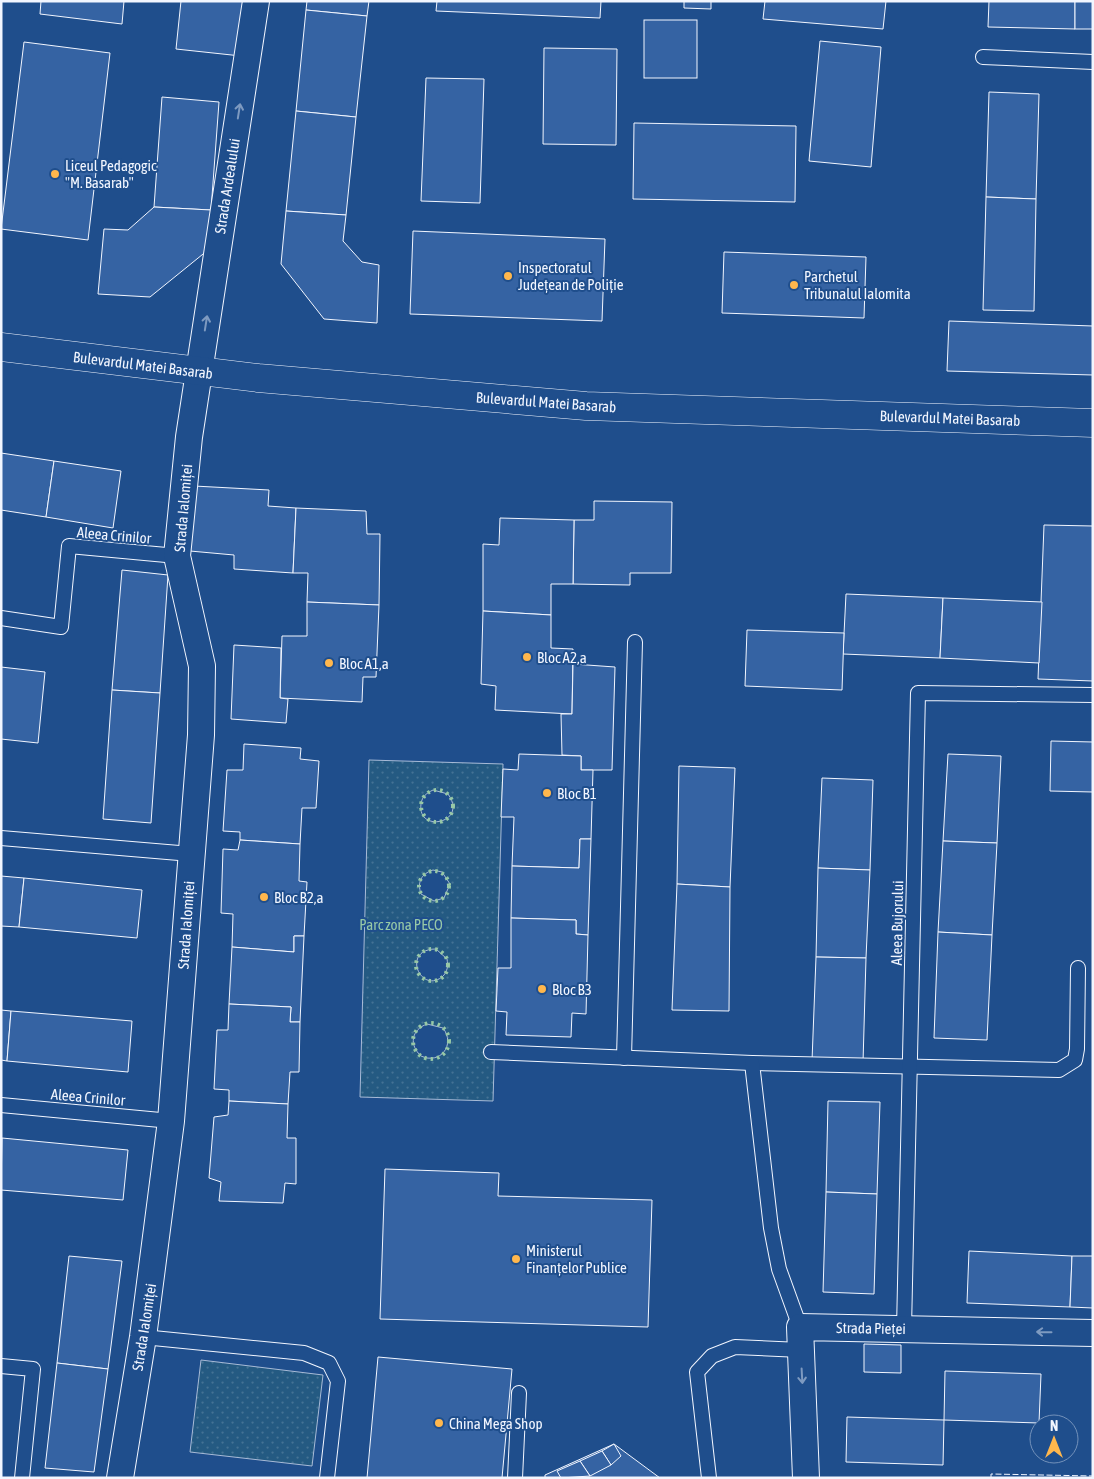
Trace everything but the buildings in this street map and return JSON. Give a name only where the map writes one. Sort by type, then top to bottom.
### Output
[{"type":"main road","name":"Bulevardul Matei Basarab","points":[[1,346],[198,372],[337,386],[586,406],[1093,423]]},
{"type":"street","name":"Strada Ardealului","points":[[198,372],[256,1]]},
{"type":"street","name":"Strada Ialomiței","points":[[120,1478],[143,1337],[171,1121],[201,735],[202,666],[177,556],[189,437],[198,372]]},
{"type":"street","name":"Strada Pieței","points":[[800,1339],[904,1329],[1093,1333]]},
{"type":"street","points":[[800,1339],[806,1478]]},
{"type":"lane","points":[[983,57],[1093,62]]},
{"type":"lane","name":"Aleea Crinilor","points":[[1,618],[62,627],[70,546],[177,556]]},
{"type":"lane","points":[[624,1058],[635,642]]},
{"type":"lane","name":"Aleea Bujorului","points":[[904,1329],[918,693],[1093,695]]},
{"type":"lane","points":[[1,838],[191,854]]},
{"type":"lane","points":[[491,1052],[752,1063],[1059,1070],[1075,1060],[1077,1048],[1078,968]]},
{"type":"lane","points":[[709,1478],[697,1372],[712,1356],[735,1347],[800,1339],[779,1269],[771,1228],[752,1063]]},
{"type":"lane","name":"Aleea Crinilor","points":[[1,1105],[171,1121]]},
{"type":"lane","points":[[143,1337],[304,1353],[329,1363],[338,1381],[327,1478]]},
{"type":"lane","points":[[1,1366],[33,1368],[22,1478]]},
{"type":"lane","points":[[515,1478],[519,1393]]},
{"type":"green space","name":"Parc zona PECO","points":[[369,760],[503,764],[493,1101],[360,1097]],"holes":[[[433,790],[448,794],[453,804],[452,812],[448,818],[433,822],[426,819],[422,813],[421,804],[425,795]],[[433,870],[442,872],[450,884],[444,898],[434,901],[421,894],[420,882],[426,874]],[[436,949],[447,959],[445,973],[434,981],[427,980],[421,976],[418,969],[417,962],[419,956],[425,951]],[[427,1024],[443,1028],[447,1034],[447,1047],[440,1056],[428,1058],[421,1056],[417,1052],[413,1043],[415,1034]]]},
{"type":"green space","points":[[201,1360],[323,1375],[312,1466],[190,1452]]},
{"type":"hedge","points":[[437,790],[449,794],[453,806],[449,818],[437,822],[425,818],[421,806],[425,794],[437,790]]},
{"type":"hedge","points":[[434,871],[445,875],[449,886],[445,897],[434,901],[423,897],[419,886],[423,875],[434,871]]},
{"type":"hedge","points":[[432,949],[443,954],[448,965],[443,976],[432,981],[421,976],[416,965],[421,954],[432,949]]},
{"type":"hedge","points":[[431,1023],[444,1028],[449,1041],[444,1054],[431,1059],[418,1054],[413,1041],[418,1028],[431,1023]]},
{"type":"fence","points":[[991,1478],[991,1474],[1093,1476]]},
{"type":"place","name":"Liceul Pedagogic \"M. Basarab\"","points":[[55,174]]},
{"type":"place","name":"Inspectoratul Județean de Poliție","points":[[508,276]]},
{"type":"place","name":"Parchetul Tribunalul Ialomita","points":[[794,285]]},
{"type":"place","name":"Bloc A2,a","points":[[527,657]]},
{"type":"place","name":"Bloc A1,a","points":[[329,663]]},
{"type":"place","name":"Bloc B1","points":[[547,793]]},
{"type":"place","name":"Bloc B2,a","points":[[264,897]]},
{"type":"place","name":"Bloc B3","points":[[542,989]]},
{"type":"place","name":"Ministerul Finanțelor Publice","points":[[516,1259]]},
{"type":"place","name":"China Mega Shop","points":[[439,1423]]}]
